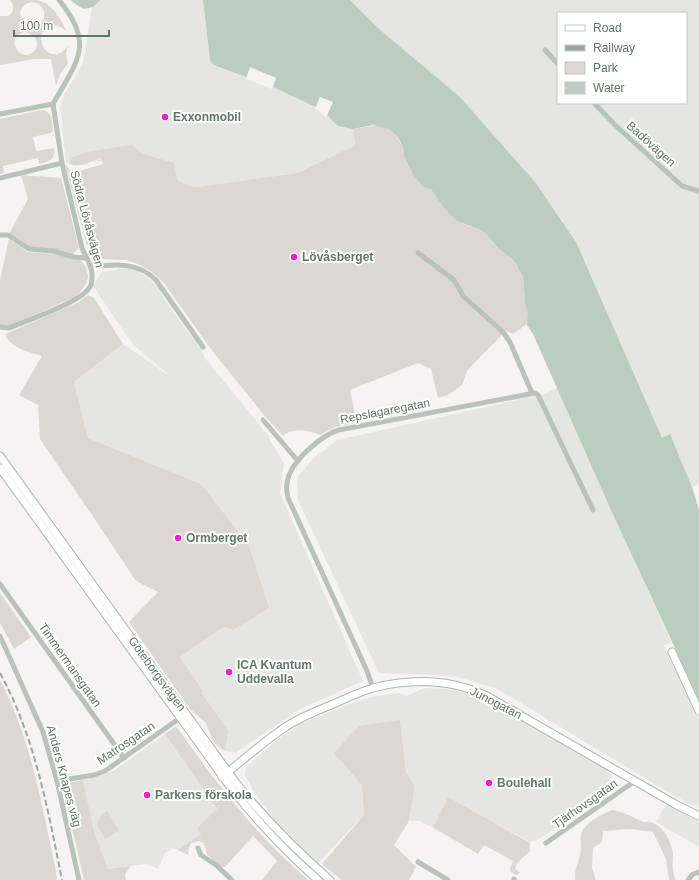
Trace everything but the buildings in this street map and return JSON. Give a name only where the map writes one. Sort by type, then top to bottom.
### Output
[{"type":"main road","name":"Göteborgsvägen","points":[[0,456],[254,816],[292,856],[318,880]]},
{"type":"main road","name":"Göteborgsvägen","points":[[0,468],[180,718],[225,774],[255,807],[298,851],[330,880]]},
{"type":"main road","points":[[672,652],[699,711]]},
{"type":"main road","name":"Junogatan","points":[[225,774],[275,734],[288,726],[308,715],[372,688],[400,684],[446,682],[466,687],[487,696],[675,804],[699,816]]},
{"type":"street","points":[[0,114],[53,104],[73,69],[80,50],[80,37],[76,24],[59,0]]},
{"type":"street","points":[[546,50],[557,63]]},
{"type":"street","name":"Södra Lövåsvägen","points":[[0,327],[9,328],[77,300],[90,288],[92,267],[86,258],[62,163],[53,104]]},
{"type":"street","name":"Badövägen","points":[[595,104],[615,125],[682,186],[699,191]]},
{"type":"street","points":[[0,178],[62,163]]},
{"type":"street","points":[[0,235],[8,236],[29,250],[53,251],[74,257],[86,258]]},
{"type":"street","points":[[418,253],[454,280],[464,297],[503,332],[510,342],[532,393],[538,395],[593,510]]},
{"type":"street","points":[[92,267],[118,265],[132,266],[146,271],[156,280],[203,347]]},
{"type":"street","name":"Repslagaregatan","points":[[372,688],[367,671],[289,502],[287,489],[290,472],[298,461],[321,439],[339,430],[532,393]]},
{"type":"street","points":[[264,420],[298,461]]},
{"type":"street","name":"Timmermansgatan","points":[[0,584],[124,758]]},
{"type":"street","name":"Anders Knapes väg","points":[[0,636],[43,732],[79,880]]},
{"type":"street","name":"Matrosgatan","points":[[56,781],[94,776],[105,772],[180,718]]},
{"type":"street","name":"Tjärhovsgatan","points":[[546,844],[635,781]]},
{"type":"street","points":[[198,848],[201,855],[216,865],[232,880]]},
{"type":"street","points":[[418,862],[448,880]]},
{"type":"street","points":[[688,880],[693,874],[699,872]]},
{"type":"shaded area","points":[[100,0],[203,0],[210,60],[322,110],[353,129],[355,145],[298,173],[197,187],[186,185],[177,179],[103,161],[66,163],[60,106],[65,93],[83,64],[92,7]]},
{"type":"shaded area","points":[[350,0],[699,0],[699,484],[692,487],[670,434],[662,439],[576,242],[535,182],[460,97],[378,28]]},
{"type":"shaded area","points":[[126,268],[137,271],[149,278],[160,291],[170,308],[201,349],[205,358],[266,433],[284,464],[280,493],[363,681],[300,709],[235,753],[222,750],[212,740],[210,727],[206,720],[157,659],[201,484],[88,438],[74,382],[123,344],[171,377],[136,347],[129,339],[93,286],[102,272]]},
{"type":"shaded area","points":[[557,388],[671,642],[664,646],[699,720],[699,803],[693,806],[496,688],[461,678],[438,675],[379,673],[298,500],[297,482],[299,475],[314,458],[337,440],[545,394]]},
{"type":"shaded area","points":[[424,688],[446,689],[475,695],[608,769],[612,776],[594,801],[537,840],[530,842],[493,822],[476,852],[420,821],[409,821],[415,786],[406,772],[400,720],[334,753],[362,785],[364,815],[318,863],[275,821],[253,790],[245,775],[246,768],[278,739],[300,724],[372,697],[400,693],[407,696]]},
{"type":"shaded area","name":"Parkens förskola","points":[[165,734],[217,809],[198,828],[201,834],[178,850],[172,848],[165,853],[158,869],[145,864],[108,869],[94,831],[83,780],[115,770]]},
{"type":"shaded area","points":[[667,803],[699,822],[699,847],[656,822]]},
{"type":"green space","points":[[10,0],[42,1],[55,12],[62,22],[67,32],[61,27],[53,26],[45,29],[42,34],[41,41],[48,52],[54,54],[61,53],[68,46],[66,54],[68,63],[60,74],[56,86],[51,59],[34,59],[0,65],[0,16],[8,16],[12,13],[12,2]],"holes":[[[32,2],[38,4],[44,11],[43,20],[38,25],[33,26],[28,25],[23,21],[21,16],[21,10],[24,5]],[[24,32],[33,36],[37,41],[37,47],[35,50],[26,55],[17,50],[15,45],[15,40],[18,35]]]},
{"type":"green space","points":[[42,110],[46,111],[50,115],[53,131],[51,133],[33,137],[36,151],[54,148],[53,157],[49,161],[39,164],[38,158],[3,166],[4,173],[0,174],[0,119]]},
{"type":"green space","points":[[373,126],[388,129],[396,135],[403,148],[404,156],[412,173],[431,189],[463,224],[481,230],[517,265],[523,276],[525,303],[529,314],[527,324],[513,334],[506,331],[467,371],[462,385],[448,395],[438,398],[431,369],[418,363],[350,390],[357,423],[335,427],[320,435],[296,430],[283,436],[213,352],[164,283],[152,272],[138,264],[126,260],[97,259],[86,243],[65,164],[73,173],[103,164],[101,157],[82,165],[69,164],[72,157],[92,151],[132,145],[143,154],[174,163],[177,179],[186,185],[197,187],[298,173],[355,145],[353,129]]},
{"type":"green space","points":[[21,175],[61,178],[79,248],[72,255],[31,248],[9,234],[28,199]]},
{"type":"green space","points":[[9,239],[28,252],[54,254],[80,260],[86,267],[88,277],[86,284],[77,296],[9,326],[0,325],[0,280]]},
{"type":"green space","points":[[88,295],[94,298],[123,344],[74,382],[88,438],[201,484],[249,546],[269,608],[233,630],[224,626],[180,657],[203,691],[201,692],[228,731],[225,750],[213,741],[206,723],[190,709],[129,622],[158,592],[136,581],[40,439],[38,405],[19,395],[42,356],[15,346],[7,339],[5,334],[79,302]]},
{"type":"green space","points":[[0,593],[31,637],[14,649],[0,623]]},
{"type":"green space","points":[[0,680],[20,725],[34,771],[55,866],[57,878],[55,880],[0,880]]},
{"type":"green space","points":[[400,720],[406,772],[415,786],[409,821],[394,845],[416,867],[409,880],[342,880],[322,864],[364,815],[362,785],[334,753],[359,726]]},
{"type":"green space","points":[[176,726],[237,807],[271,845],[308,880],[262,880],[277,861],[253,836],[225,867],[222,867],[207,855],[204,843],[199,841],[191,843],[188,855],[178,850],[201,834],[197,828],[217,809],[165,734]]},
{"type":"green space","points":[[83,780],[94,831],[108,869],[131,866],[125,874],[126,880],[84,880],[62,784]]},
{"type":"green space","points":[[448,797],[530,843],[530,851],[519,862],[515,869],[520,873],[517,875],[511,872],[510,868],[513,861],[484,845],[478,854],[433,827]]},
{"type":"green space","points":[[613,810],[642,822],[649,822],[659,826],[666,834],[672,848],[673,870],[676,880],[669,880],[666,859],[653,832],[630,829],[603,831],[602,842],[593,848],[592,868],[596,880],[575,880],[581,853],[581,834],[583,830],[594,819]]},
{"type":"green space","points":[[107,811],[119,830],[105,839],[97,825],[101,815]]},
{"type":"water","points":[[70,0],[100,0],[93,7],[83,9]]},
{"type":"water","points":[[203,0],[350,0],[378,28],[460,97],[535,182],[576,242],[662,438],[670,434],[692,487],[699,510],[699,700],[611,510],[533,334],[527,325],[528,313],[525,303],[523,276],[517,265],[481,230],[457,221],[444,208],[431,189],[423,187],[412,173],[404,156],[400,141],[396,135],[388,129],[373,125],[353,129],[338,126],[322,110],[275,88],[214,65],[210,60]]},
{"type":"pier","points":[[250,67],[276,78],[272,89],[246,79]]},
{"type":"pier","points":[[320,97],[333,102],[326,118],[321,112],[315,109]]},
{"type":"railway","points":[[0,673],[22,722],[39,774],[62,880]]},
{"type":"place","name":"Exxonmobil","points":[[165,117]]},
{"type":"place","name":"Lövåsberget","points":[[294,257]]},
{"type":"place","name":"Ormberget","points":[[178,538]]},
{"type":"place","name":"ICA Kvantum Uddevalla","points":[[229,672]]},
{"type":"place","name":"Boulehall","points":[[489,783]]},
{"type":"place","name":"Parkens förskola","points":[[147,795]]}]
